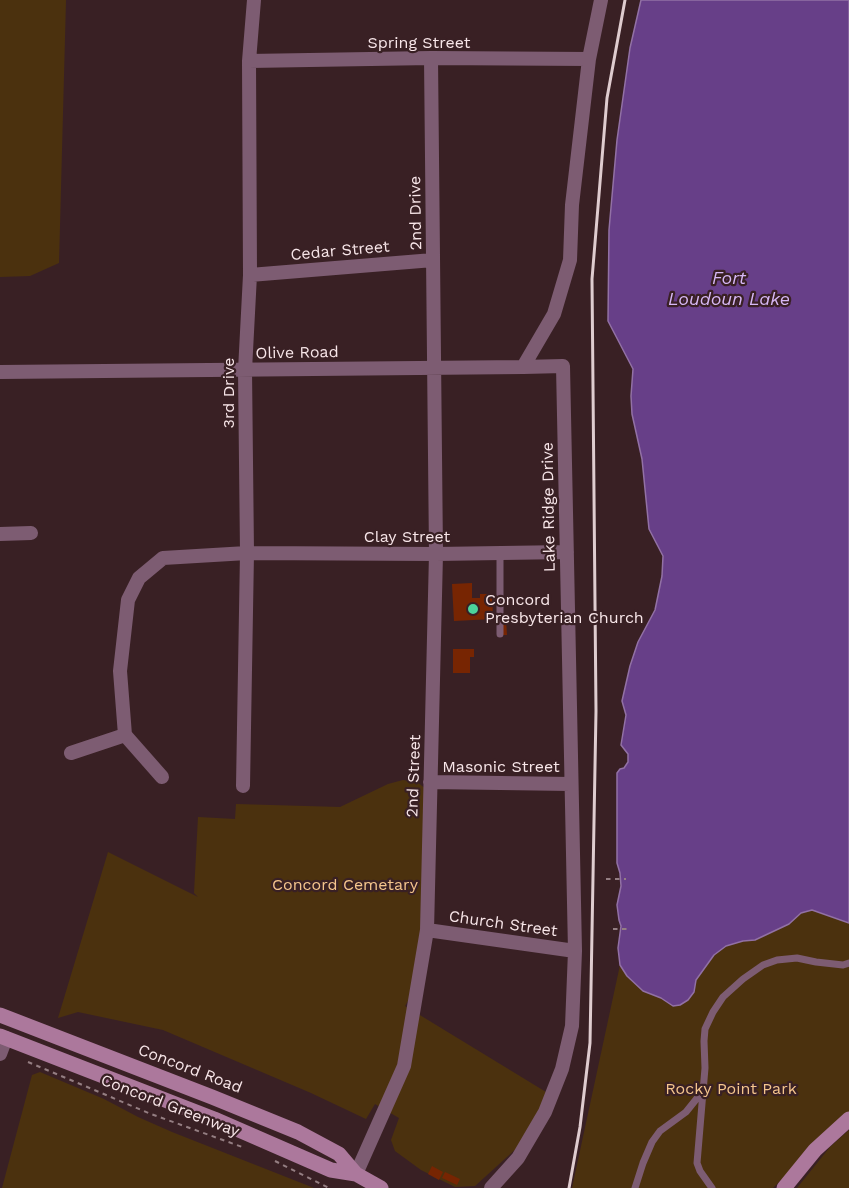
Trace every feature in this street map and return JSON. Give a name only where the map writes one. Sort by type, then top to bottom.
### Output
[{"type":"main road","name":"Concord Road","points":[[7,1017],[298,1132],[339,1154],[356,1174]]},
{"type":"main road","points":[[3,1037],[7,1017]]},
{"type":"main road","name":"Concord Road","points":[[3,1037],[214,1119],[331,1170],[356,1174],[381,1188]]},
{"type":"main road","points":[[783,1188],[815,1150],[849,1119]]},
{"type":"street","name":"3rd Drive","points":[[243,786],[247,553],[244,370],[250,275],[249,61],[254,0]]},
{"type":"street","points":[[523,366],[554,314],[570,260],[572,205],[589,59],[601,0]]},
{"type":"street","name":"Spring Street","points":[[249,61],[431,58],[589,59]]},
{"type":"street","name":"2nd Drive","points":[[431,58],[434,368]]},
{"type":"street","name":"Cedar Street","points":[[250,275],[433,260]]},
{"type":"street","name":"Olive Road","points":[[0,372],[523,366]]},
{"type":"street","name":"Lake Ridge Drive","points":[[491,1188],[518,1158],[545,1112],[562,1069],[572,1026],[575,951],[563,366],[523,366]]},
{"type":"street","name":"2nd Street","points":[[356,1174],[404,1066],[427,930],[436,554],[434,368]]},
{"type":"street","points":[[0,534],[32,533]]},
{"type":"street","name":"Clay Street","points":[[125,735],[120,671],[128,600],[139,578],[163,558],[247,553],[567,552]]},
{"type":"street","points":[[71,753],[125,735],[162,777]]},
{"type":"street","name":"Masonic Street","points":[[430,782],[572,784]]},
{"type":"street","name":"Church Street","points":[[427,930],[575,951]]},
{"type":"street","points":[[0,1054],[3,1037]]},
{"type":"lane","points":[[500,553],[500,634]]},
{"type":"lane","points":[[712,1188],[696,1163],[705,1068],[705,1029],[713,1012],[723,997],[763,965],[777,960],[797,958],[843,965],[849,963]]},
{"type":"lane","points":[[635,1188],[652,1142],[660,1131],[686,1112],[702,1092]]},
{"type":"path","points":[[606,879],[626,879]]},
{"type":"path","points":[[613,929],[630,929]]},
{"type":"path","name":"Concord Greenway","points":[[23,1060],[151,1113],[248,1149]]},
{"type":"path","points":[[269,1158],[329,1188]]},
{"type":"green space","points":[[0,0],[66,0],[59,263],[30,276],[0,277]]},
{"type":"green space","name":"Concord Cemetary","points":[[403,780],[417,782],[426,789],[422,924],[409,999],[405,1006],[546,1092],[540,1108],[518,1147],[475,1186],[455,1187],[421,1170],[395,1151],[391,1140],[399,1118],[375,1104],[366,1119],[163,1030],[78,1012],[58,1018],[108,852],[198,897],[194,893],[198,817],[235,819],[236,804],[340,807],[388,784]]},
{"type":"green space","name":"Rocky Point Park","points":[[812,910],[849,923],[849,1112],[773,1188],[572,1188],[620,965],[627,976],[643,991],[673,1006],[694,992],[696,980],[714,955],[726,946],[755,940],[788,924],[801,913]]},
{"type":"green space","points":[[40,1072],[104,1099],[172,1132],[314,1188],[2,1188],[32,1075]]},
{"type":"green space","points":[[849,1130],[849,1188],[797,1188],[830,1147]]},
{"type":"water","name":"Fort Loudoun Lake","points":[[641,0],[849,0],[849,923],[812,910],[801,913],[789,924],[755,940],[726,946],[714,955],[696,980],[694,992],[688,1000],[673,1006],[643,991],[627,976],[620,965],[618,948],[621,926],[617,905],[621,886],[617,863],[617,773],[628,762],[628,754],[621,745],[626,715],[622,701],[638,642],[655,610],[662,576],[663,556],[649,529],[642,459],[632,414],[633,369],[608,321],[609,230],[617,140],[630,48]]},
{"type":"building","name":"Concord Presbyterian Church","points":[[472,583],[472,598],[480,598],[480,594],[492,594],[493,619],[454,621],[452,584]]},
{"type":"building","points":[[506,620],[507,635],[502,635],[501,621]]},
{"type":"building","points":[[453,649],[474,649],[474,657],[470,657],[470,673],[453,673]]},
{"type":"building","points":[[432,1166],[443,1172],[439,1180],[428,1174]]},
{"type":"building","points":[[445,1172],[460,1179],[457,1185],[442,1178]]},
{"type":"railway","points":[[569,1188],[580,1127],[590,1043],[596,711],[592,279],[607,98],[625,0]]},
{"type":"place","name":"Concord Presbyterian Church","points":[[473,609]]}]
